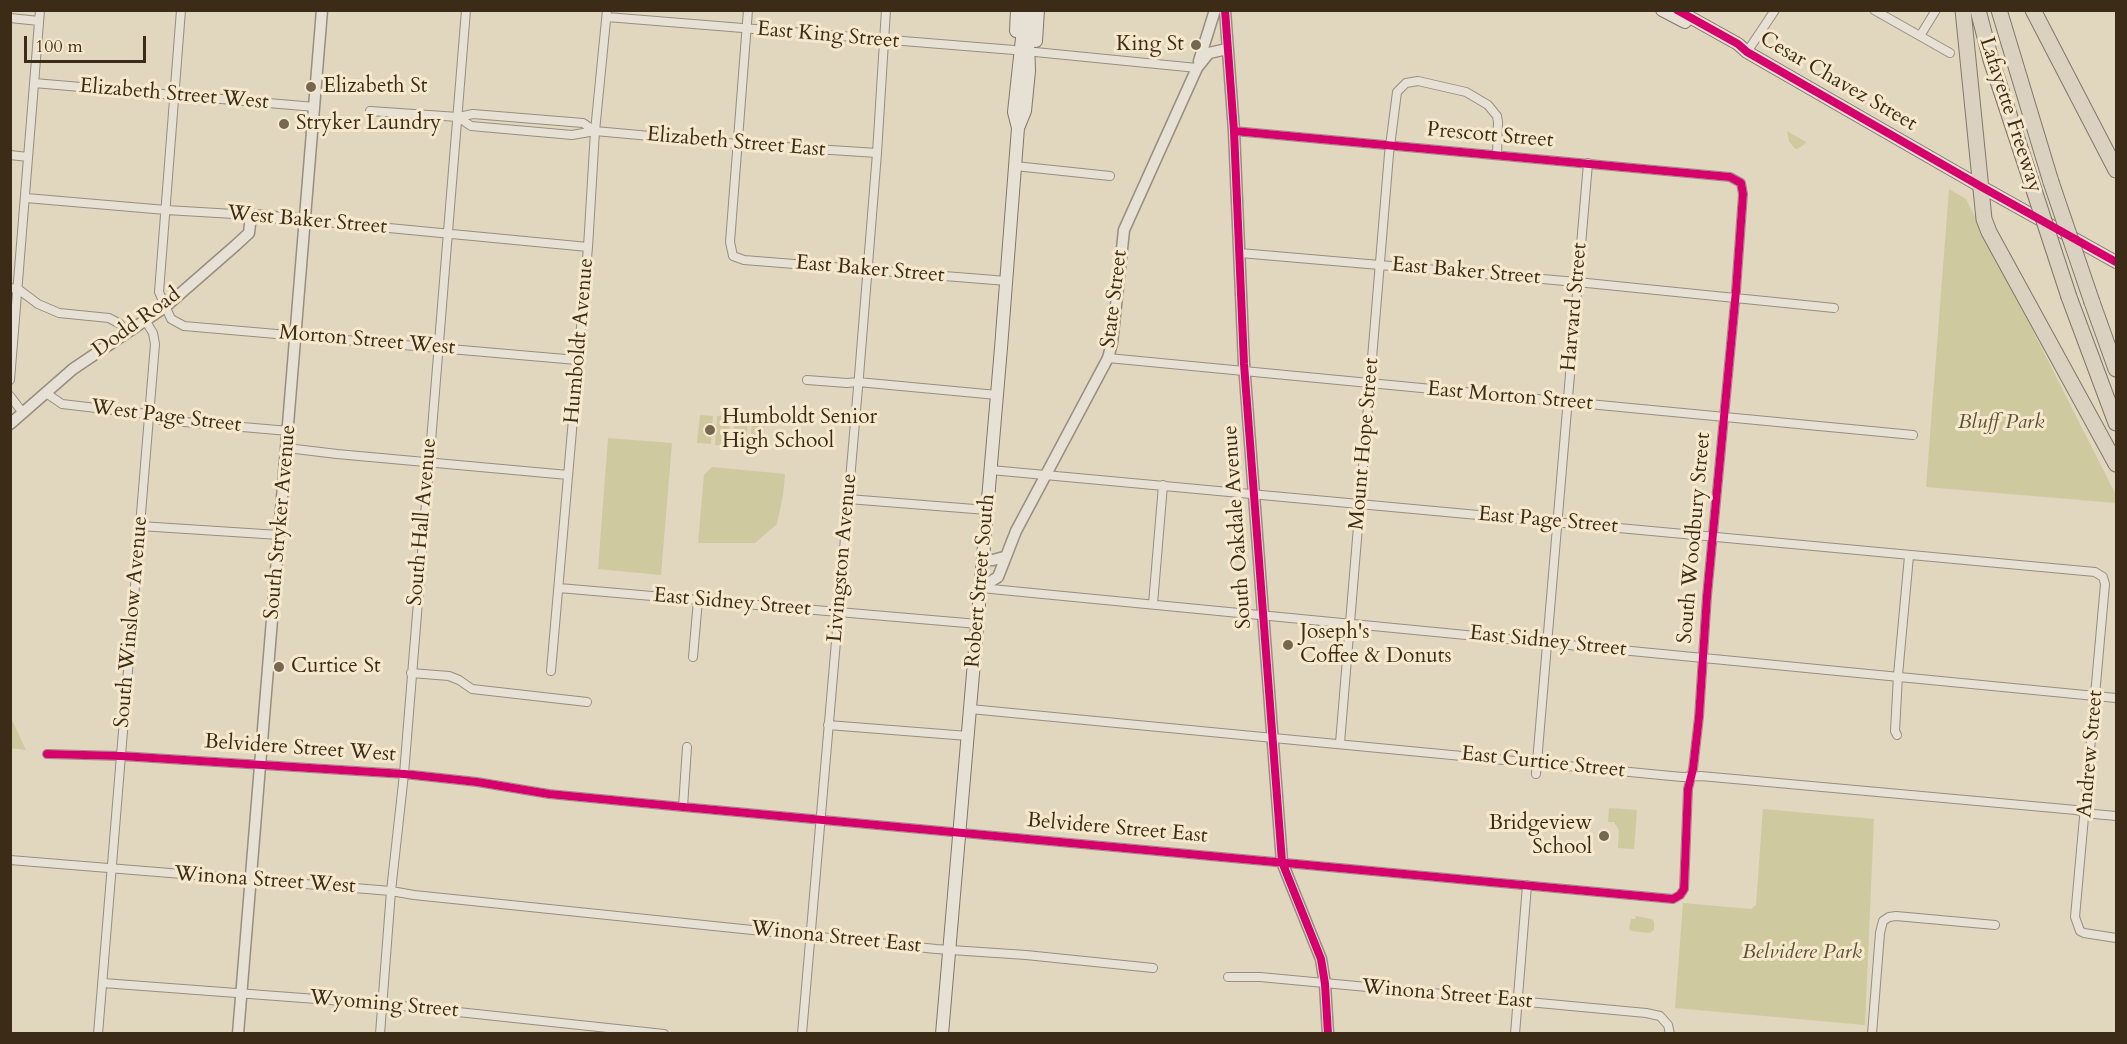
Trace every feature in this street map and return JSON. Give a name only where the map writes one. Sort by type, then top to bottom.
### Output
[{"type":"highway","points":[[1963,10],[1983,214],[1989,231],[2116,464]]},
{"type":"highway","name":"Lafayette Freeway","points":[[1978,10],[1990,60],[2069,297],[2116,423]]},
{"type":"highway","name":"Lafayette Freeway","points":[[1999,10],[2051,182],[2116,369]]},
{"type":"highway","points":[[2033,10],[2116,170]]},
{"type":"main road","points":[[1017,10],[1014,50],[1023,71]]},
{"type":"main road","name":"Robert Street South","points":[[942,1034],[1007,281],[1018,128],[1024,114],[1023,71],[1030,33],[1027,10]]},
{"type":"main road","points":[[1023,71],[1035,52],[1038,10]]},
{"type":"main road","name":"Cesar Chavez Street","points":[[1662,10],[1734,49],[1747,52]]},
{"type":"main road","name":"Cesar Chavez Street","points":[[1677,10],[2116,262]]},
{"type":"street","points":[[10,380],[14,289],[26,198],[40,10]]},
{"type":"street","points":[[165,307],[159,292],[181,10]]},
{"type":"street","name":"South Stryker Avenue","points":[[238,1034],[322,10]]},
{"type":"street","name":"South Hall Avenue","points":[[380,1034],[391,891],[404,774],[466,10]]},
{"type":"street","points":[[738,144],[748,10]]},
{"type":"street","name":"Livingston Avenue","points":[[802,1034],[877,153],[886,10]]},
{"type":"street","name":"State Street","points":[[980,588],[998,576],[1016,531],[1108,358],[1112,343],[1124,230],[1197,68],[1215,10]]},
{"type":"street","name":"South Oakdale Avenue","points":[[1226,10],[1234,131],[1244,371],[1282,862],[1321,959],[1328,1034]]},
{"type":"street","points":[[1747,52],[1775,10]]},
{"type":"street","points":[[1874,10],[1950,53]]},
{"type":"street","points":[[1920,36],[1936,10]]},
{"type":"street","name":"East King Street","points":[[607,14],[748,29],[1014,50]]},
{"type":"street","name":"Humboldt Avenue","points":[[551,671],[588,247],[595,131],[607,14]]},
{"type":"street","points":[[10,18],[39,21]]},
{"type":"street","name":"State Street","points":[[1197,68],[1209,53],[1227,49]]},
{"type":"street","points":[[1035,52],[1197,68]]},
{"type":"street","name":"Mount Hope Street","points":[[1340,743],[1380,264],[1397,92],[1406,83],[1418,81],[1466,92],[1493,109],[1498,122],[1497,155]]},
{"type":"street","name":"Elizabeth Street West","points":[[34,83],[315,107]]},
{"type":"street","name":"Elizabeth Street East","points":[[370,111],[458,117],[473,114],[583,123],[595,131],[738,144],[877,153]]},
{"type":"street","name":"Prescott Street","points":[[1234,131],[1730,177],[1741,183]]},
{"type":"street","name":"East Baker Street","points":[[738,144],[730,242],[733,256],[744,260],[867,268],[1007,281]]},
{"type":"street","points":[[10,155],[28,157]]},
{"type":"street","name":"Harvard Street","points":[[1536,774],[1588,163]]},
{"type":"street","points":[[1015,166],[1110,176]]},
{"type":"street","name":"South Woodbury Street","points":[[1680,895],[1684,888],[1688,789],[1695,748],[1735,298],[1743,194],[1741,183]]},
{"type":"street","name":"West Baker Street","points":[[26,198],[251,215],[588,247]]},
{"type":"street","name":"Dodd Road","points":[[10,424],[73,369],[165,307],[249,233],[251,215]]},
{"type":"street","name":"East Baker Street","points":[[1240,253],[1577,282],[1834,308]]},
{"type":"street","points":[[14,289],[59,314],[109,318],[120,324],[126,333]]},
{"type":"street","name":"Morton Street West","points":[[165,307],[171,319],[184,326],[577,360]]},
{"type":"street","name":"South Winslow Avenue","points":[[98,1034],[154,344],[153,333],[145,320]]},
{"type":"street","name":"East Morton Street","points":[[1108,358],[1913,435]]},
{"type":"street","points":[[807,380],[858,382],[997,395]]},
{"type":"street","name":"West Page Street","points":[[46,393],[62,404],[148,414],[161,420],[289,431]]},
{"type":"street","points":[[10,396],[22,413]]},
{"type":"street","points":[[287,448],[568,475]]},
{"type":"street","name":"East Page Street","points":[[991,470],[2095,572],[2103,577]]},
{"type":"street","points":[[1153,604],[1163,485]]},
{"type":"street","points":[[848,499],[987,510]]},
{"type":"street","points":[[140,526],[279,535]]},
{"type":"street","points":[[1897,735],[1895,731],[1898,675],[1910,556]]},
{"type":"street","points":[[983,560],[1004,557]]},
{"type":"street","name":"Andrew Street","points":[[2103,577],[2105,584],[2075,916],[2080,931],[2094,936],[2116,938]]},
{"type":"street","name":"East Sidney Street","points":[[559,588],[978,624]]},
{"type":"street","name":"East Sidney Street","points":[[980,588],[1898,675],[2116,698]]},
{"type":"street","points":[[693,657],[698,600]]},
{"type":"street","points":[[411,674],[448,676],[472,689],[482,691],[587,702]]},
{"type":"street","name":"East Curtice Street","points":[[970,709],[1690,777],[1701,776],[2076,810],[2116,816]]},
{"type":"street","points":[[828,725],[968,736]]},
{"type":"street","points":[[683,807],[687,747]]},
{"type":"street","name":"Belvidere Street West","points":[[47,754],[121,756],[404,774],[477,782],[549,794]]},
{"type":"street","name":"Belvidere Street East","points":[[549,794],[1673,899],[1680,895]]},
{"type":"street","name":"Winona Street West","points":[[10,860],[391,891],[519,906]]},
{"type":"street","points":[[1515,1034],[1527,885]]},
{"type":"street","name":"Winona Street East","points":[[519,906],[950,950],[1153,968]]},
{"type":"street","points":[[1872,1034],[1880,933],[1883,921],[1896,916],[1995,925]]},
{"type":"street","name":"Winona Street East","points":[[1228,976],[1260,977],[1646,1013],[1660,1016],[1670,1034]]},
{"type":"street","name":"Wyoming Street","points":[[103,982],[383,1004],[658,1033]]},
{"type":"green space","points":[[1787,131],[1806,142],[1805,144],[1797,149],[1794,148],[1789,141]]},
{"type":"green space","name":"Bluff Park","points":[[1949,189],[1966,199],[2116,495],[2116,503],[1926,487]]},
{"type":"green space","points":[[700,415],[713,416],[711,444],[697,443]]},
{"type":"green space","points":[[717,416],[730,417],[728,446],[715,445]]},
{"type":"green space","points":[[735,418],[748,419],[746,448],[732,446]]},
{"type":"green space","points":[[752,419],[765,420],[763,449],[750,448]]},
{"type":"green space","points":[[608,438],[672,443],[661,575],[598,569]]},
{"type":"green space","points":[[712,467],[785,474],[777,524],[755,543],[698,543],[704,475]]},
{"type":"green space","points":[[11,718],[26,750],[11,748]]},
{"type":"green space","points":[[1609,808],[1637,810],[1634,849],[1618,848],[1619,830],[1614,822],[1608,822]]},
{"type":"green space","name":"Belvidere Park","points":[[1763,809],[1874,819],[1865,1025],[1675,1008],[1683,903],[1751,909],[1756,905]]},
{"type":"green space","points":[[1636,916],[1652,919],[1654,930],[1650,933],[1631,931],[1629,929],[1631,919],[1635,919]]},
{"type":"cycle path","points":[[1225,10],[1234,131],[1244,364],[1282,862],[1321,959],[1328,1034]]},
{"type":"cycle path","points":[[1677,10],[2116,262]]},
{"type":"cycle path","points":[[47,754],[121,756],[404,774],[477,782],[549,794],[683,807],[1673,899],[1680,895],[1684,889],[1688,789],[1693,769],[1699,717],[1707,596],[1736,291],[1743,194],[1741,183],[1730,177],[1234,131]]},
{"type":"place","name":"King St","points":[[1196,45]]},
{"type":"place","name":"Elizabeth St","points":[[311,87]]},
{"type":"place","name":"Stryker Laundry","points":[[284,124]]},
{"type":"place","name":"Humboldt Senior High School","points":[[710,430]]},
{"type":"place","name":"Joseph's Coffee & Donuts","points":[[1288,645]]},
{"type":"place","name":"Curtice St","points":[[279,667]]},
{"type":"place","name":"Bridgeview School","points":[[1604,836]]}]
